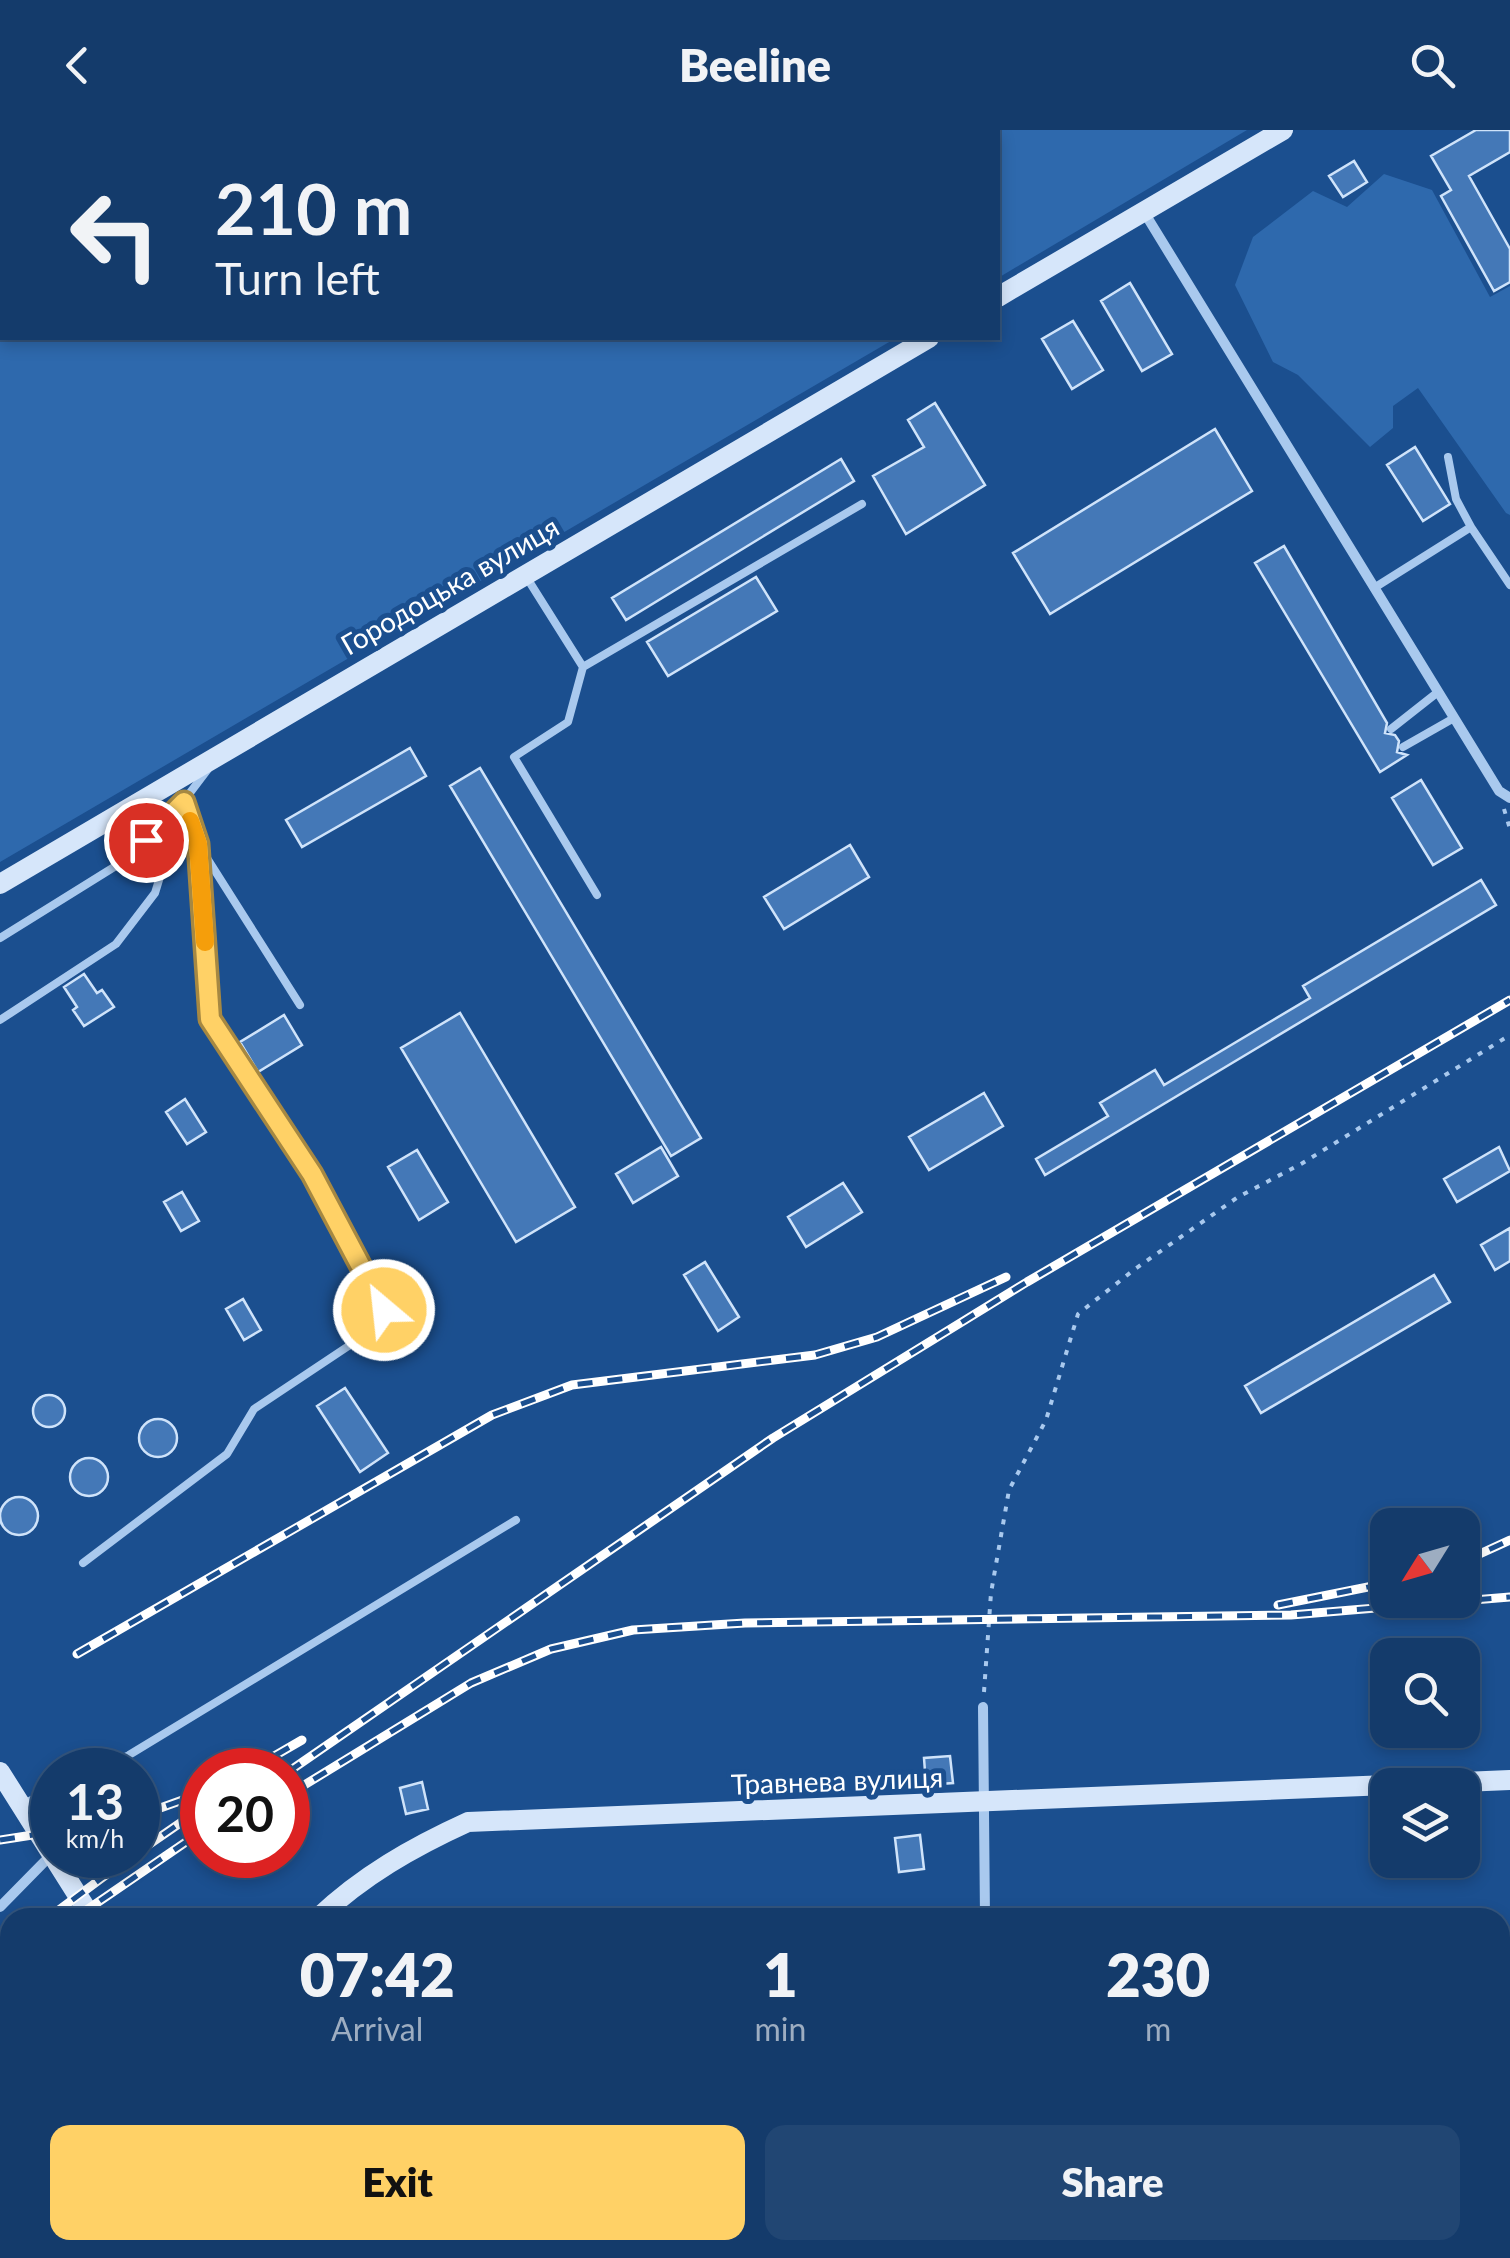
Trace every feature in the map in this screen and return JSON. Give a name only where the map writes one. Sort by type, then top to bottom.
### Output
[{"type":"main road","points":[[1000,296],[1283,130]]},
{"type":"main road","name":"Городоцька вулиця","points":[[0,884],[926,340]]},
{"type":"main road","points":[[0,1772],[30,1821]]},
{"type":"main road","name":"Травнева вулиця","points":[[1480,1781],[1510,1780]]},
{"type":"main road","name":"Травнева вулиця","points":[[330,1908],[362,1881],[420,1844],[468,1822],[1370,1786]]},
{"type":"main road","points":[[66,1878],[85,1908]]},
{"type":"street","points":[[1144,212],[1499,791],[1510,798]]},
{"type":"street","points":[[983,1707],[986,1908]]},
{"type":"street","points":[[0,1907],[30,1875]]},
{"type":"lane","points":[[1448,457],[1456,499],[1510,585]]},
{"type":"lane","points":[[597,895],[514,757],[568,722],[583,667],[862,504]]},
{"type":"lane","points":[[1374,588],[1471,527]]},
{"type":"lane","points":[[525,574],[583,667]]},
{"type":"lane","points":[[1391,728],[1438,692]]},
{"type":"lane","points":[[1402,747],[1454,718]]},
{"type":"lane","points":[[0,938],[127,859],[184,802],[220,753]]},
{"type":"lane","points":[[184,802],[198,844],[300,1005]]},
{"type":"lane","points":[[0,1020],[116,944],[155,892],[184,802]]},
{"type":"lane","points":[[83,1562],[227,1454],[254,1409],[365,1335],[384,1310],[312,1174],[210,1019],[198,844]]},
{"type":"lane","points":[[141,1748],[516,1520]]},
{"type":"lane","points":[[20,1805],[30,1800]]},
{"type":"path","points":[[983,1707],[991,1593],[1009,1490],[1046,1420],[1078,1314],[1238,1197],[1301,1164],[1510,1036]]},
{"type":"shaded area","points":[[1000,130],[1247,130],[1000,277]]},
{"type":"shaded area","points":[[1384,174],[1432,190],[1490,297],[1510,286],[1510,515],[1418,388],[1393,406],[1393,428],[1370,447],[1298,375],[1273,362],[1235,285],[1253,237],[1313,191],[1347,207]]},
{"type":"shaded area","points":[[0,340],[893,340],[0,862]]},
{"type":"building","points":[[1476,130],[1510,130],[1510,152],[1469,176],[1510,249],[1510,282],[1494,291],[1441,196],[1451,190],[1431,156]]},
{"type":"building","points":[[1354,161],[1367,182],[1343,197],[1329,176]]},
{"type":"building","points":[[1130,283],[1172,354],[1142,371],[1101,301]]},
{"type":"building","points":[[1073,321],[1103,370],[1072,389],[1042,339]]},
{"type":"building","points":[[935,403],[985,485],[906,534],[873,476],[924,447],[908,420]]},
{"type":"building","points":[[1215,429],[1252,491],[1050,614],[1013,553]]},
{"type":"building","points":[[1415,447],[1450,504],[1423,521],[1387,465]]},
{"type":"building","points":[[841,459],[854,481],[626,620],[612,598]]},
{"type":"building","points":[[1284,546],[1387,723],[1385,733],[1395,735],[1399,741],[1397,752],[1407,755],[1380,772],[1255,563]]},
{"type":"building","points":[[756,577],[777,611],[668,676],[647,642]]},
{"type":"building","points":[[410,748],[426,776],[302,847],[286,820]]},
{"type":"building","points":[[480,768],[701,1138],[671,1156],[450,786]]},
{"type":"building","points":[[1421,780],[1462,848],[1433,865],[1392,798]]},
{"type":"building","points":[[850,845],[869,877],[784,929],[764,897]]},
{"type":"building","points":[[1481,880],[1496,905],[1045,1175],[1036,1159],[1108,1116],[1100,1103],[1155,1070],[1164,1085],[1310,998],[1303,986]]},
{"type":"building","points":[[84,974],[97,993],[102,990],[114,1007],[84,1026],[64,987]]},
{"type":"building","points":[[460,1013],[575,1207],[516,1242],[401,1048]]},
{"type":"building","points":[[284,1015],[302,1045],[258,1072],[240,1042]]},
{"type":"building","points":[[984,1093],[1003,1126],[929,1170],[909,1137]]},
{"type":"building","points":[[185,1099],[206,1132],[187,1144],[166,1112]]},
{"type":"building","points":[[661,1147],[678,1176],[633,1203],[616,1174]]},
{"type":"building","points":[[1499,1147],[1510,1171],[1457,1202],[1444,1179]]},
{"type":"building","points":[[417,1150],[448,1202],[419,1220],[388,1167]]},
{"type":"building","points":[[843,1183],[862,1212],[806,1247],[788,1217]]},
{"type":"building","points":[[182,1192],[199,1221],[181,1231],[164,1202]]},
{"type":"building","points":[[1510,1228],[1510,1261],[1495,1270],[1481,1245]]},
{"type":"building","points":[[705,1262],[739,1317],[718,1331],[684,1275]]},
{"type":"building","points":[[1434,1275],[1450,1302],[1261,1413],[1245,1386]]},
{"type":"building","points":[[243,1299],[261,1330],[244,1340],[226,1309]]},
{"type":"building","points":[[345,1388],[388,1453],[360,1472],[317,1406]]},
{"type":"building","points":[[49,1395],[60,1400],[65,1411],[60,1422],[49,1427],[38,1422],[33,1411],[38,1400]]},
{"type":"building","points":[[158,1419],[172,1424],[177,1438],[172,1452],[158,1457],[144,1452],[139,1438],[144,1424]]},
{"type":"building","points":[[89,1458],[103,1463],[108,1477],[103,1491],[89,1496],[75,1491],[70,1477],[75,1463]]},
{"type":"building","points":[[19,1497],[33,1502],[38,1516],[33,1530],[19,1535],[5,1530],[0,1516],[5,1502]]},
{"type":"building","points":[[950,1756],[953,1783],[926,1785],[924,1758]]},
{"type":"building","points":[[422,1782],[428,1809],[406,1814],[400,1788]]},
{"type":"building","points":[[920,1835],[924,1869],[899,1872],[895,1838]]},
{"type":"railway","points":[[310,1757],[773,1438],[1027,1282],[1510,1000]]},
{"type":"railway","points":[[77,1654],[492,1415],[572,1385],[815,1355],[877,1337],[1006,1277]]},
{"type":"railway","points":[[1480,1554],[1510,1540]]},
{"type":"railway","points":[[1278,1605],[1370,1587]]},
{"type":"railway","points":[[310,1782],[471,1683],[551,1649],[633,1630],[745,1623],[1291,1615],[1510,1597]]},
{"type":"railway","points":[[288,1748],[302,1740]]},
{"type":"railway","points":[[160,1808],[180,1801]]},
{"type":"railway","points":[[160,1837],[180,1823]]},
{"type":"railway","points":[[0,1840],[30,1835]]},
{"type":"railway","points":[[90,1908],[180,1846]]},
{"type":"railway","points":[[61,1908],[102,1878]]},
{"type":"slow traffic","points":[[190,821],[198,844],[205,942]]},
{"type":"route","points":[[146,840],[184,802],[198,844],[210,1019],[312,1174],[384,1310]]}]
